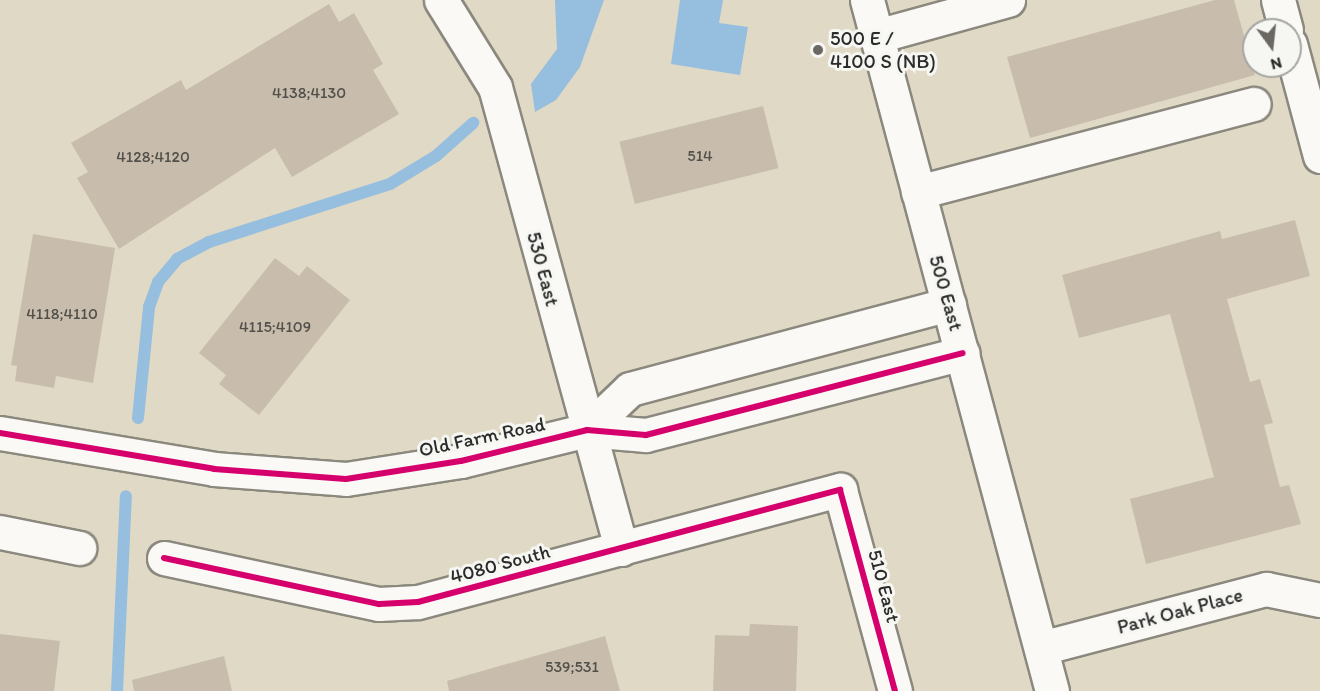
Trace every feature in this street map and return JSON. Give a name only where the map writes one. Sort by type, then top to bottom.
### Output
[{"type":"street","name":"530 East","points":[[441,0],[495,87],[586,429],[621,549]]},
{"type":"street","name":"500 East","points":[[867,0],[1052,691]]},
{"type":"street","points":[[877,36],[1008,0]]},
{"type":"street","points":[[1278,0],[1283,18]]},
{"type":"street","points":[[1299,78],[1320,156]]},
{"type":"street","points":[[918,192],[1254,104]]},
{"type":"street","name":"Old Farm Road","points":[[586,429],[630,390],[948,304]]},
{"type":"street","name":"Old Farm Road","points":[[0,433],[214,469],[346,479],[461,461],[586,429],[646,435],[963,353]]},
{"type":"street","name":"4080 South","points":[[164,558],[379,604],[418,602],[840,490]]},
{"type":"street","name":"510 East","points":[[840,490],[895,691]]},
{"type":"street","points":[[0,532],[79,548]]},
{"type":"street","name":"Park Oak Place","points":[[1041,648],[1266,589],[1320,600]]},
{"type":"water","points":[[555,0],[604,0],[580,67],[556,100],[535,112],[531,84],[557,49]]},
{"type":"water","points":[[680,0],[723,0],[719,23],[748,27],[740,75],[671,64]]},
{"type":"building","points":[[1215,0],[1234,0],[1242,29],[1242,78],[1244,78],[1030,138],[1007,57]]},
{"type":"building","points":[[329,4],[339,22],[354,13],[383,64],[373,70],[399,114],[292,177],[275,148],[119,249],[77,178],[88,172],[71,143],[181,80],[186,90]]},
{"type":"building","points":[[763,106],[778,168],[635,204],[619,142]]},
{"type":"building","points":[[1295,220],[1310,276],[1227,299],[1250,382],[1260,379],[1273,423],[1264,425],[1280,487],[1289,485],[1301,524],[1146,564],[1130,499],[1214,477],[1170,314],[1079,338],[1062,275],[1220,231],[1222,239]]},
{"type":"building","points":[[33,234],[115,248],[93,383],[56,376],[54,388],[15,381],[17,366],[11,365]]},
{"type":"building","points":[[275,258],[299,276],[307,266],[350,300],[259,415],[219,384],[226,375],[199,353]]},
{"type":"building","points":[[750,624],[798,626],[796,691],[713,691],[715,635],[749,636]]},
{"type":"building","points":[[0,634],[60,641],[54,691],[0,691]]},
{"type":"building","points":[[605,636],[620,691],[449,691],[447,681]]},
{"type":"building","points":[[224,656],[232,691],[134,691],[132,680]]},
{"type":"waterway","points":[[138,418],[149,307],[158,282],[177,259],[209,242],[390,184],[436,156],[473,123]]},
{"type":"waterway","points":[[117,691],[126,496]]},
{"type":"cycle path","points":[[0,433],[214,469],[346,479],[461,461],[587,430],[646,435],[963,353]]},
{"type":"cycle path","points":[[164,558],[379,604],[418,602],[840,490],[895,691]]},
{"type":"place","name":"500 E / 4100 S (NB)","points":[[818,50]]}]
